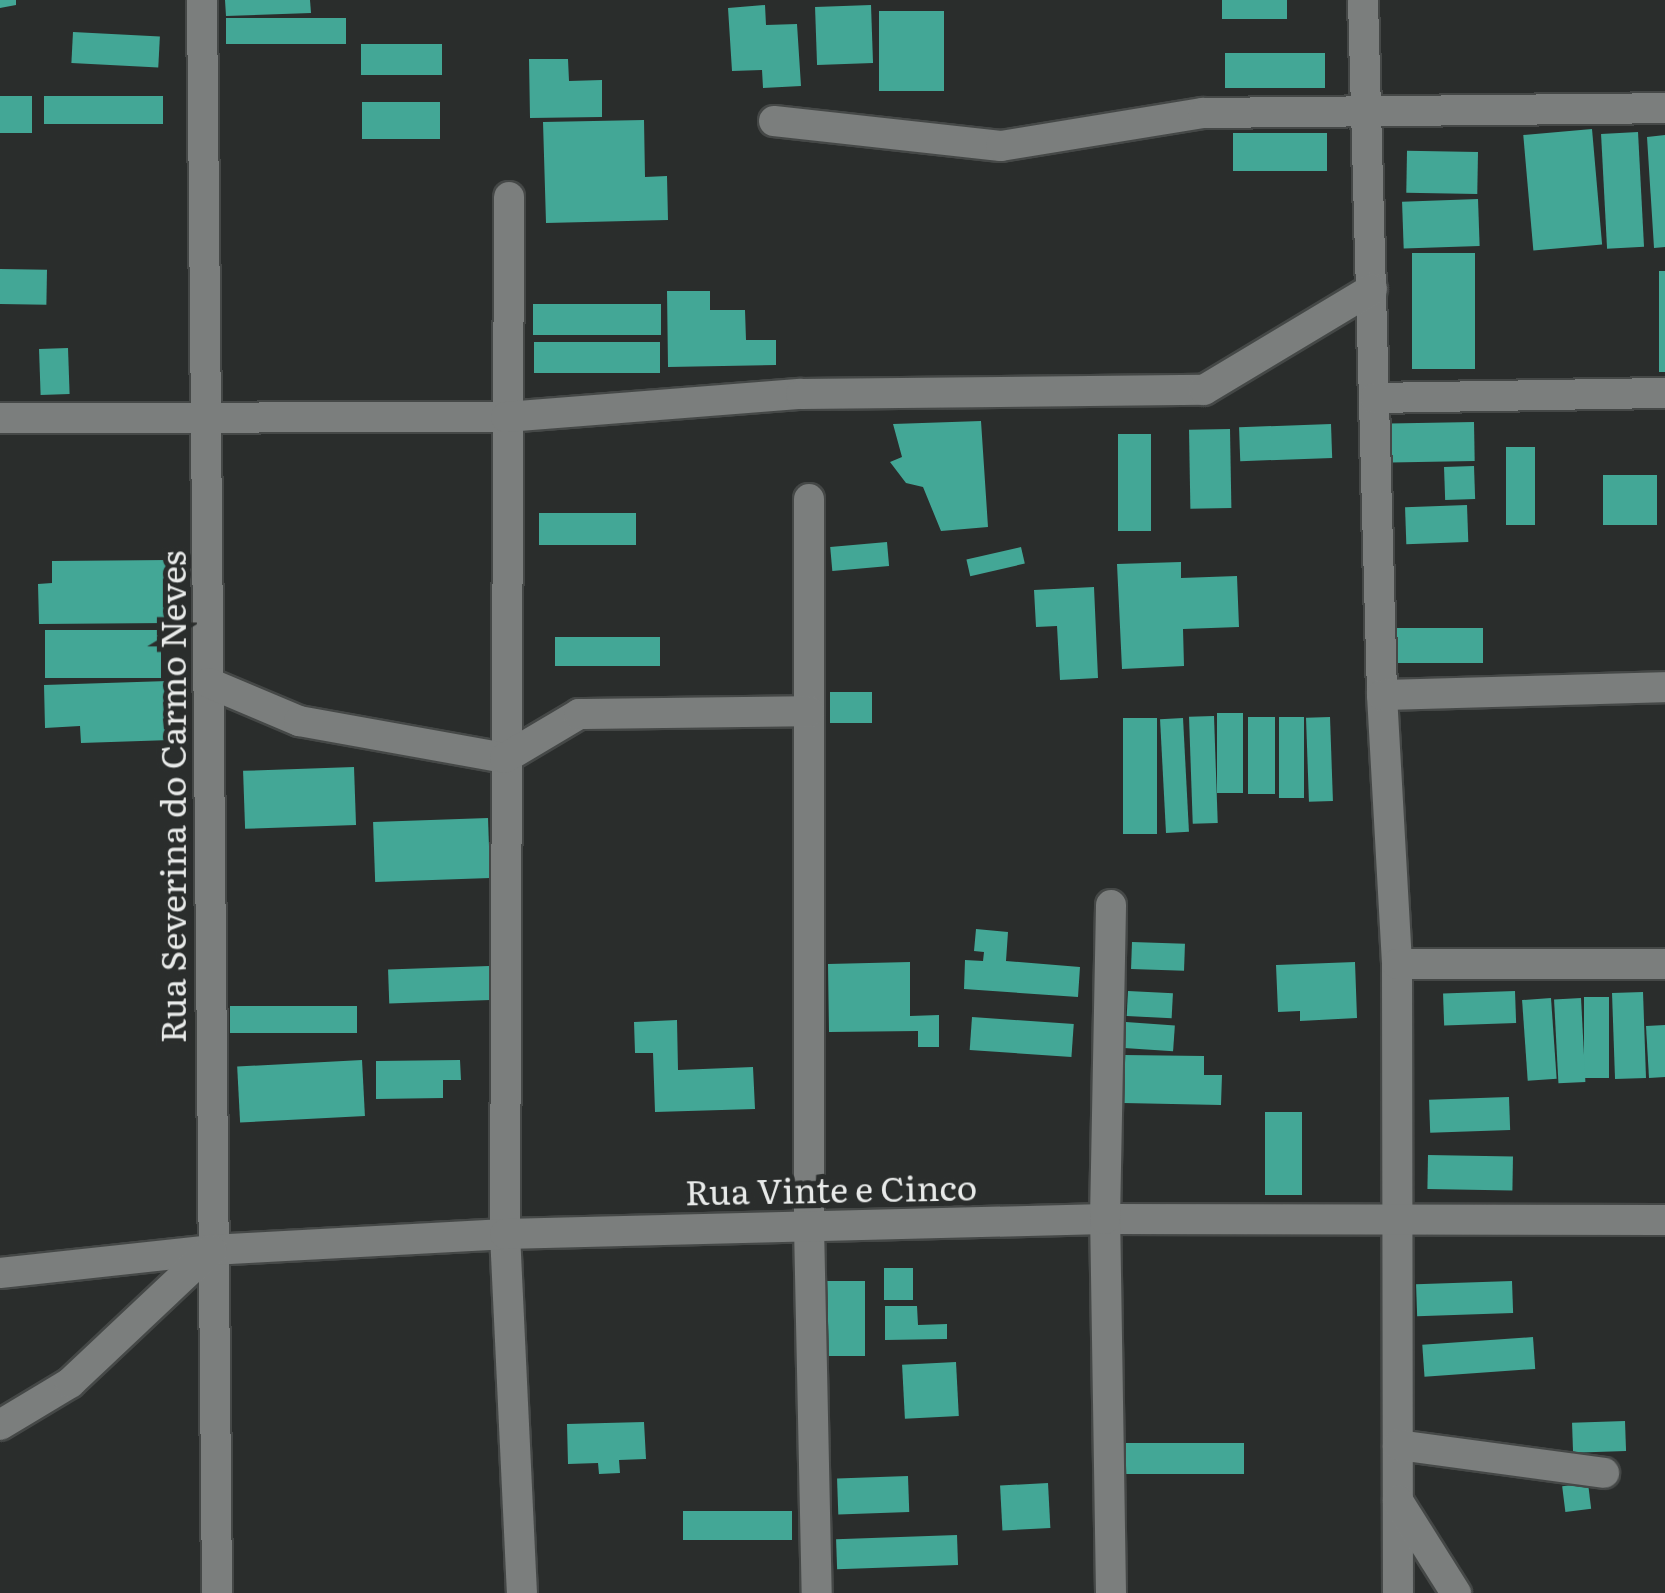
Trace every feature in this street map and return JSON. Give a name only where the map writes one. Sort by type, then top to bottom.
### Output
[{"type":"street","name":"Rua Severina do Carmo Neves","points":[[202,0],[217,1593]]},
{"type":"street","points":[[1363,0],[1382,695],[1398,964],[1398,1593]]},
{"type":"street","points":[[774,121],[1001,146],[1203,113],[1368,108],[1665,108]]},
{"type":"street","points":[[509,196],[505,1234],[522,1593]]},
{"type":"street","points":[[0,418],[506,417],[801,394],[1204,390],[1372,290]]},
{"type":"street","points":[[1375,398],[1665,393]]},
{"type":"street","points":[[808,499],[808,1226],[816,1593]]},
{"type":"street","points":[[208,683],[298,721],[505,758],[580,714],[808,711]]},
{"type":"street","points":[[1382,695],[1665,688]]},
{"type":"street","points":[[1111,905],[1105,1218],[1111,1593]]},
{"type":"street","points":[[1398,964],[1665,964]]},
{"type":"street","name":"Rua Vinte e Cinco","points":[[0,1273],[211,1250],[505,1234],[1105,1218],[1665,1220]]},
{"type":"street","points":[[0,1425],[70,1383],[211,1250]]},
{"type":"street","points":[[1398,1444],[1604,1473]]},
{"type":"street","points":[[1398,1501],[1456,1593]]},
{"type":"building","points":[[0,0],[16,0],[16,5],[0,8]]},
{"type":"building","points":[[225,0],[310,0],[311,13],[226,16]]},
{"type":"building","points":[[1222,0],[1287,0],[1287,19],[1222,19]]},
{"type":"building","points":[[765,5],[766,25],[797,24],[801,86],[763,88],[762,70],[732,71],[728,8]]},
{"type":"building","points":[[871,5],[873,63],[817,65],[815,7]]},
{"type":"building","points":[[879,11],[944,11],[944,91],[879,91]]},
{"type":"building","points":[[226,18],[346,18],[346,44],[226,44]]},
{"type":"building","points":[[73,32],[160,37],[158,68],[71,63]]},
{"type":"building","points":[[361,44],[442,44],[442,75],[361,75]]},
{"type":"building","points":[[1225,53],[1325,53],[1325,88],[1225,88]]},
{"type":"building","points":[[529,59],[568,59],[569,81],[602,80],[602,117],[530,118]]},
{"type":"building","points":[[0,96],[32,96],[32,133],[0,133]]},
{"type":"building","points":[[44,96],[163,96],[163,124],[44,124]]},
{"type":"building","points":[[362,102],[440,102],[440,139],[362,139]]},
{"type":"building","points":[[644,120],[645,177],[667,176],[668,220],[546,223],[543,122]]},
{"type":"building","points":[[1592,129],[1602,245],[1533,251],[1523,135]]},
{"type":"building","points":[[1638,132],[1644,247],[1607,249],[1601,134]]},
{"type":"building","points":[[1233,133],[1327,133],[1327,171],[1233,171]]},
{"type":"building","points":[[1665,135],[1665,247],[1654,248],[1647,137]]},
{"type":"building","points":[[1407,151],[1478,152],[1477,194],[1406,193]]},
{"type":"building","points":[[1478,199],[1480,246],[1404,249],[1402,202]]},
{"type":"building","points":[[1412,253],[1475,253],[1475,369],[1412,369]]},
{"type":"building","points":[[0,269],[47,270],[46,305],[0,304]]},
{"type":"building","points":[[1659,271],[1665,271],[1665,372],[1659,372]]},
{"type":"building","points":[[667,291],[710,291],[710,310],[745,310],[746,340],[776,340],[776,365],[668,367]]},
{"type":"building","points":[[533,304],[661,304],[661,335],[533,335]]},
{"type":"building","points":[[534,342],[660,342],[660,373],[534,373]]},
{"type":"building","points":[[68,348],[70,394],[41,395],[39,349]]},
{"type":"building","points":[[981,421],[988,527],[941,531],[923,487],[906,483],[890,462],[902,457],[893,424]]},
{"type":"building","points":[[1474,422],[1475,461],[1391,462],[1390,423]]},
{"type":"building","points":[[1331,424],[1332,458],[1240,461],[1239,427]]},
{"type":"building","points":[[1230,429],[1231,508],[1190,509],[1189,430]]},
{"type":"building","points":[[1118,434],[1151,434],[1151,531],[1118,531]]},
{"type":"building","points":[[1506,447],[1535,447],[1535,525],[1506,525]]},
{"type":"building","points":[[1474,466],[1475,499],[1445,500],[1444,467]]},
{"type":"building","points":[[1603,475],[1657,475],[1657,525],[1603,525]]},
{"type":"building","points":[[1467,505],[1468,542],[1406,544],[1405,507]]},
{"type":"building","points":[[539,513],[636,513],[636,545],[539,545]]},
{"type":"building","points":[[887,542],[889,566],[832,571],[830,547]]},
{"type":"building","points":[[1021,547],[1025,564],[970,576],[966,560]]},
{"type":"building","points":[[169,560],[169,623],[39,624],[38,584],[52,583],[52,561]]},
{"type":"building","points":[[1181,562],[1181,578],[1237,576],[1239,627],[1183,629],[1184,666],[1122,669],[1117,564]]},
{"type":"building","points":[[1094,587],[1098,678],[1060,680],[1057,626],[1036,627],[1034,590]]},
{"type":"building","points":[[1392,628],[1483,628],[1483,663],[1392,663]]},
{"type":"building","points":[[45,630],[161,630],[161,678],[45,678]]},
{"type":"building","points":[[555,637],[660,637],[660,666],[555,666]]},
{"type":"building","points":[[168,681],[171,740],[81,743],[80,726],[45,728],[44,685]]},
{"type":"building","points":[[830,692],[872,692],[872,723],[830,723]]},
{"type":"building","points":[[1217,713],[1243,713],[1243,793],[1217,793]]},
{"type":"building","points":[[1214,716],[1218,823],[1193,824],[1189,717]]},
{"type":"building","points":[[1248,717],[1275,717],[1275,794],[1248,794]]},
{"type":"building","points":[[1279,717],[1304,717],[1304,798],[1279,798]]},
{"type":"building","points":[[1330,717],[1333,801],[1309,802],[1306,718]]},
{"type":"building","points":[[1123,718],[1157,718],[1157,834],[1123,834]]},
{"type":"building","points":[[1183,718],[1189,832],[1166,833],[1160,719]]},
{"type":"building","points":[[354,767],[356,825],[245,829],[243,771]]},
{"type":"building","points":[[488,818],[490,878],[375,882],[373,822]]},
{"type":"building","points":[[976,929],[1008,932],[1006,961],[1080,967],[1078,997],[964,989],[965,960],[983,961],[984,952],[974,951]]},
{"type":"building","points":[[1132,942],[1185,944],[1184,971],[1131,969]]},
{"type":"building","points":[[910,962],[910,1016],[939,1015],[939,1047],[918,1047],[918,1031],[829,1032],[828,964]]},
{"type":"building","points":[[1355,962],[1357,1018],[1300,1021],[1300,1011],[1278,1012],[1276,965]]},
{"type":"building","points":[[489,966],[490,1000],[389,1004],[388,970]]},
{"type":"building","points":[[1128,991],[1173,993],[1172,1018],[1127,1016]]},
{"type":"building","points":[[1515,991],[1516,1023],[1444,1025],[1443,994]]},
{"type":"building","points":[[1643,992],[1646,1078],[1615,1079],[1612,993]]},
{"type":"building","points":[[1584,997],[1609,997],[1609,1078],[1584,1078]]},
{"type":"building","points":[[1551,998],[1557,1079],[1528,1081],[1522,1000]]},
{"type":"building","points":[[1581,998],[1585,1082],[1558,1083],[1554,999]]},
{"type":"building","points":[[230,1006],[357,1006],[357,1033],[230,1033]]},
{"type":"building","points":[[972,1017],[1074,1024],[1071,1057],[970,1050]]},
{"type":"building","points":[[677,1020],[678,1070],[753,1067],[755,1109],[655,1112],[653,1053],[635,1053],[634,1022]]},
{"type":"building","points":[[1126,1022],[1175,1025],[1173,1051],[1124,1048]]},
{"type":"building","points":[[1665,1025],[1665,1077],[1649,1078],[1646,1026]]},
{"type":"building","points":[[1124,1055],[1204,1056],[1204,1075],[1222,1075],[1221,1105],[1123,1103]]},
{"type":"building","points":[[362,1060],[365,1116],[240,1122],[237,1067]]},
{"type":"building","points":[[460,1060],[461,1080],[443,1080],[443,1098],[376,1099],[376,1061]]},
{"type":"building","points":[[1509,1097],[1510,1130],[1430,1133],[1429,1100]]},
{"type":"building","points":[[1265,1112],[1302,1112],[1302,1195],[1265,1195]]},
{"type":"building","points":[[1428,1155],[1513,1156],[1512,1190],[1427,1189]]},
{"type":"building","points":[[884,1268],[913,1268],[913,1300],[884,1300]]},
{"type":"building","points":[[820,1281],[865,1281],[865,1356],[820,1356]]},
{"type":"building","points":[[1512,1281],[1513,1313],[1417,1316],[1416,1284]]},
{"type":"building","points":[[885,1306],[917,1306],[918,1325],[947,1324],[947,1339],[885,1340]]},
{"type":"building","points":[[1533,1337],[1535,1369],[1425,1377],[1422,1345]]},
{"type":"building","points":[[956,1362],[959,1416],[905,1419],[902,1365]]},
{"type":"building","points":[[1625,1421],[1626,1451],[1573,1453],[1572,1423]]},
{"type":"building","points":[[644,1422],[646,1459],[619,1460],[620,1473],[599,1474],[598,1463],[568,1464],[567,1424]]},
{"type":"building","points":[[1119,1443],[1244,1443],[1244,1474],[1119,1474]]},
{"type":"building","points":[[908,1476],[909,1512],[838,1514],[837,1478]]},
{"type":"building","points":[[1048,1483],[1050,1528],[1002,1530],[1000,1486]]},
{"type":"building","points":[[1588,1483],[1591,1509],[1565,1512],[1562,1486]]},
{"type":"building","points":[[683,1511],[792,1511],[792,1540],[683,1540]]},
{"type":"building","points":[[957,1535],[958,1565],[837,1569],[836,1539]]}]
